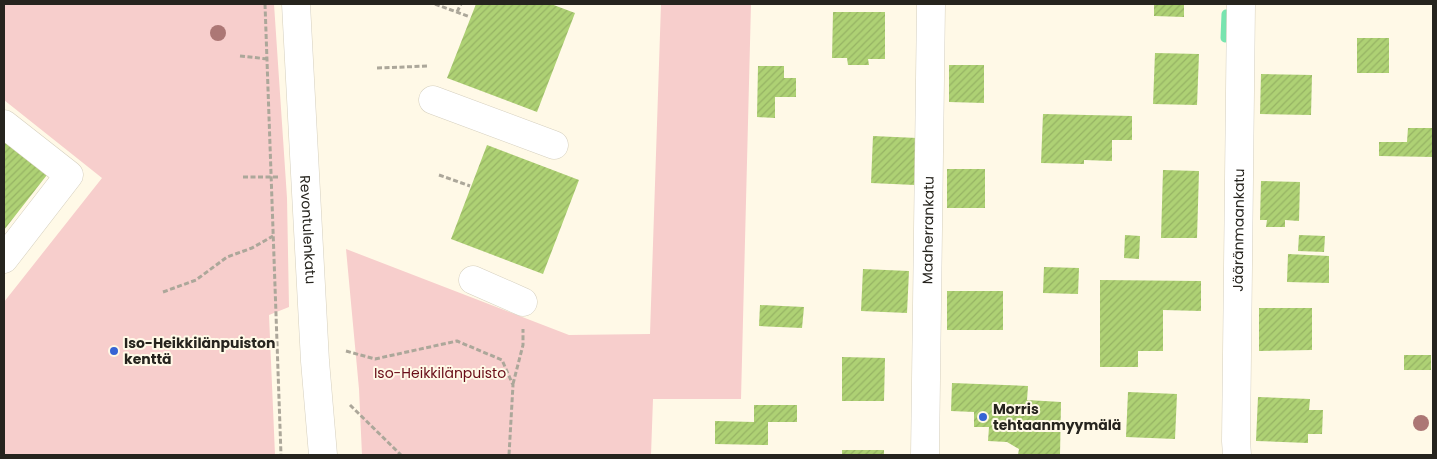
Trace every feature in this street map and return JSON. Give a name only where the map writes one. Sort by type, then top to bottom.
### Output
[{"type":"street","name":"Revontulenkatu","points":[[296,4],[315,361],[323,455]]},
{"type":"street","name":"Maaherrankatu","points":[[925,455],[931,4]]},
{"type":"street","name":"Jääränmaankatu","points":[[1237,455],[1241,4]]},
{"type":"street","points":[[432,100],[554,145]]},
{"type":"street","points":[[4,124],[69,176],[4,259]]},
{"type":"street","points":[[473,280],[523,302]]},
{"type":"path","points":[[264,4],[282,455]]},
{"type":"path","points":[[435,4],[470,17]]},
{"type":"path","points":[[457,12],[460,4]]},
{"type":"path","points":[[376,68],[429,66]]},
{"type":"path","points":[[439,175],[470,186]]},
{"type":"path","points":[[243,177],[304,176]]},
{"type":"path","points":[[163,292],[196,280],[227,257],[252,248],[273,236]]},
{"type":"path","points":[[509,455],[513,385],[523,346],[523,302]]},
{"type":"path","points":[[346,351],[375,358],[457,341],[502,360],[513,385]]},
{"type":"path","points":[[350,405],[401,455]]},
{"type":"green space","points":[[4,4],[274,4],[287,198],[289,307],[269,315],[275,455],[4,455],[4,302],[102,178],[4,100]]},
{"type":"green space","name":"Iso-Heikkilänpuisto","points":[[661,4],[751,4],[741,399],[653,399],[651,455],[362,455],[359,389],[346,249],[569,335],[650,334]]},
{"type":"building","points":[[476,4],[551,4],[575,13],[537,112],[447,78]]},
{"type":"building","points":[[1154,4],[1184,4],[1184,17],[1154,16]]},
{"type":"building","points":[[833,12],[885,12],[885,59],[868,59],[869,65],[848,65],[847,58],[832,58]]},
{"type":"building","points":[[1357,38],[1389,38],[1389,73],[1357,73]]},
{"type":"building","points":[[1155,53],[1199,54],[1197,105],[1153,104]]},
{"type":"building","points":[[949,65],[984,65],[984,103],[949,102]]},
{"type":"building","points":[[758,66],[784,66],[784,78],[796,78],[796,97],[775,97],[775,118],[757,117]]},
{"type":"building","points":[[1261,74],[1312,75],[1311,115],[1260,114]]},
{"type":"building","points":[[1043,114],[1132,116],[1132,140],[1112,140],[1112,161],[1084,160],[1084,164],[1041,163]]},
{"type":"building","points":[[1408,128],[1433,128],[1433,157],[1379,156],[1379,142],[1407,142]]},
{"type":"building","points":[[4,134],[50,171],[4,230]]},
{"type":"building","points":[[873,136],[917,138],[915,185],[871,183]]},
{"type":"building","points":[[487,145],[579,180],[543,274],[451,239]]},
{"type":"building","points":[[947,169],[985,169],[985,208],[947,208]]},
{"type":"building","points":[[1163,170],[1199,171],[1197,238],[1161,238]]},
{"type":"building","points":[[1261,181],[1300,182],[1299,221],[1285,220],[1285,227],[1266,227],[1267,220],[1260,220]]},
{"type":"building","points":[[1125,235],[1140,236],[1139,259],[1124,258]]},
{"type":"building","points":[[1299,235],[1325,236],[1324,252],[1298,251]]},
{"type":"building","points":[[1288,254],[1329,256],[1329,283],[1287,282]]},
{"type":"building","points":[[1044,267],[1079,268],[1078,294],[1043,293]]},
{"type":"building","points":[[863,269],[909,271],[907,313],[861,311]]},
{"type":"building","points":[[1100,280],[1201,281],[1201,311],[1163,310],[1163,351],[1138,351],[1138,367],[1100,367]]},
{"type":"building","points":[[947,291],[1003,291],[1003,330],[947,330]]},
{"type":"building","points":[[760,305],[804,307],[802,328],[759,326]]},
{"type":"building","points":[[1259,308],[1312,308],[1312,350],[1259,351]]},
{"type":"building","points":[[1404,355],[1431,355],[1431,370],[1404,370]]},
{"type":"building","points":[[842,357],[885,358],[884,401],[842,401]]},
{"type":"building","points":[[952,383],[1028,386],[1027,400],[1061,402],[1060,455],[1018,455],[1019,449],[1007,442],[988,441],[989,427],[974,427],[974,412],[951,411]]},
{"type":"building","points":[[1128,392],[1177,394],[1175,439],[1126,437]]},
{"type":"building","points":[[1258,397],[1310,399],[1309,410],[1323,410],[1322,434],[1308,434],[1308,443],[1256,441]]},
{"type":"building","points":[[754,405],[797,405],[797,422],[768,422],[768,445],[715,444],[715,421],[754,422]]},
{"type":"building","points":[[842,450],[884,450],[884,455],[842,455]]},
{"type":"waterway","points":[[1225,38],[1226,14]]},
{"type":"place","name":"Iso-Heikkilänpuiston kenttä","points":[[114,351]]},
{"type":"place","name":"Morris tehtaanmyymälä","points":[[983,417]]}]
